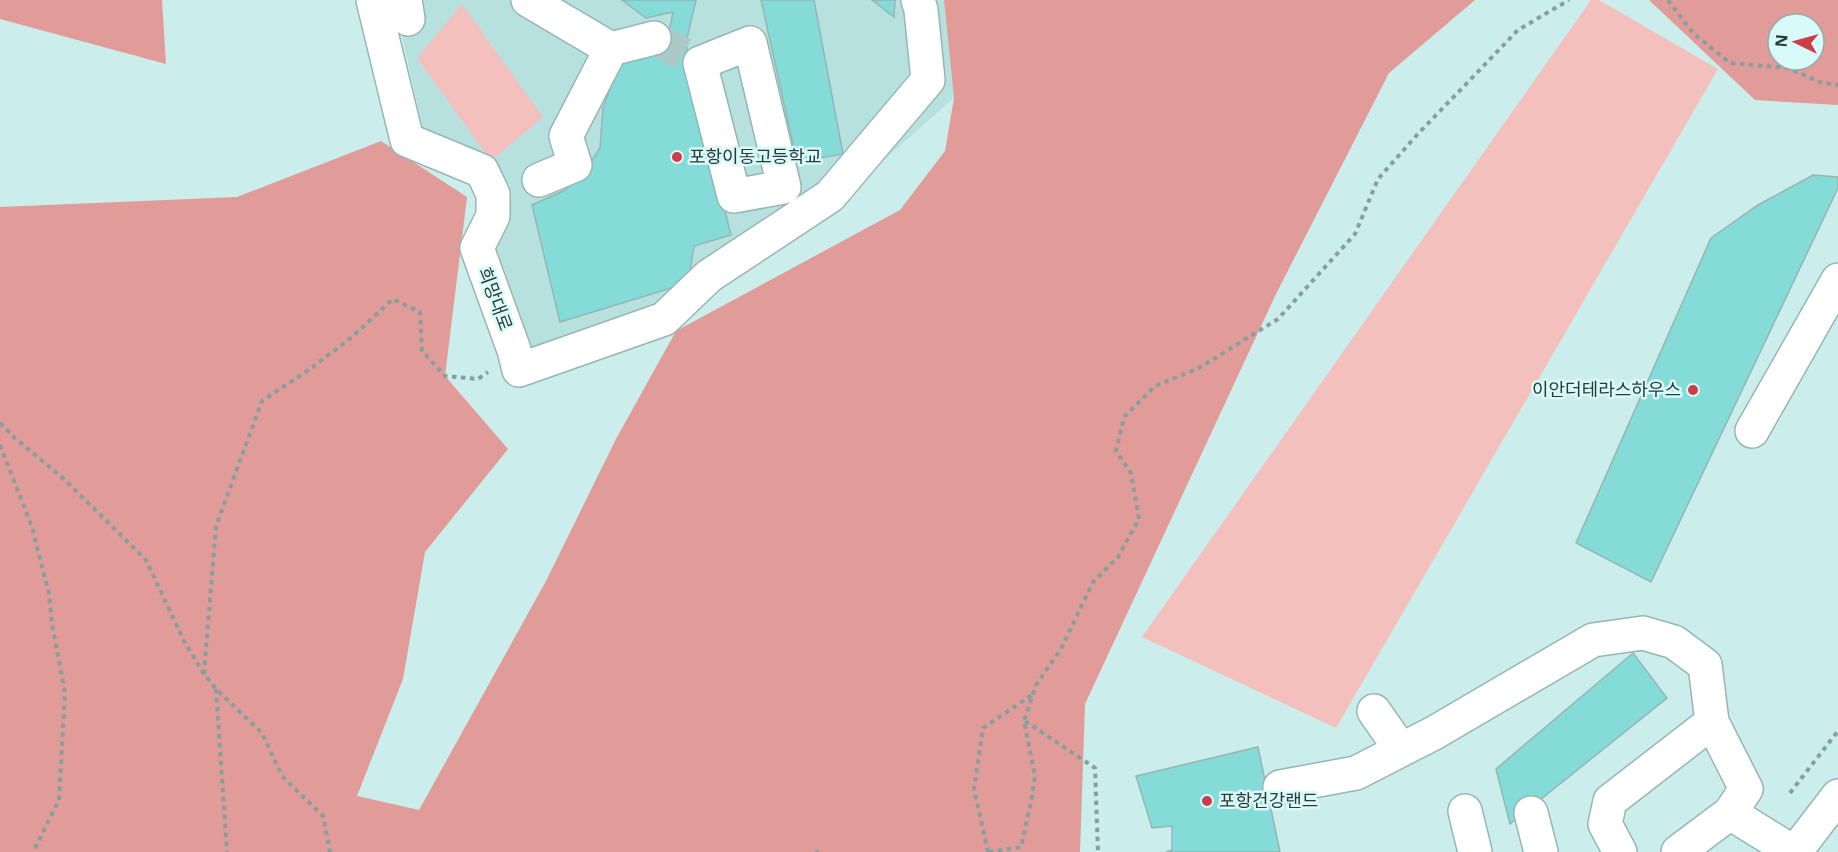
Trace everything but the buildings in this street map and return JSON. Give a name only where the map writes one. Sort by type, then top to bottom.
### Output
[{"type":"street","name":"희망대로","points":[[373,0],[407,140],[482,171],[493,194],[493,216],[477,248],[519,370],[664,319],[709,276],[830,196],[928,80],[918,0]]},
{"type":"street","points":[[528,0],[611,49],[654,38]]},
{"type":"street","points":[[539,180],[575,165],[566,136],[611,49]]},
{"type":"street","points":[[1752,432],[1838,280]]},
{"type":"street","points":[[1280,787],[1356,773],[1434,733],[1593,640],[1643,633],[1674,642],[1705,665],[1712,722],[1746,789],[1730,813],[1678,852]]},
{"type":"street","points":[[1374,711],[1401,750]]},
{"type":"street","points":[[1620,852],[1605,824],[1610,801],[1712,722]]},
{"type":"street","points":[[1730,813],[1794,852],[1838,796]]},
{"type":"street","points":[[1465,811],[1475,852]]},
{"type":"street","points":[[1531,813],[1541,852]]},
{"type":"path","points":[[1032,695],[984,728],[974,789],[988,852],[1021,847],[1035,776],[1024,721],[1032,695],[1036,685],[1061,649],[1094,582],[1118,557],[1139,519],[1131,473],[1116,451],[1124,417],[1155,386],[1199,368],[1278,319],[1355,234],[1378,179],[1416,136],[1518,30],[1569,0]]},
{"type":"path","points":[[1668,0],[1693,33],[1730,63],[1788,68],[1822,83],[1838,85]]},
{"type":"path","points":[[204,674],[216,526],[262,400],[310,369],[352,337],[393,299],[420,312],[422,351],[445,376],[478,379],[514,350]]},
{"type":"path","points":[[0,423],[65,480],[146,560],[184,641],[204,674],[216,689],[262,733],[282,776],[323,816],[330,852]]},
{"type":"path","points":[[0,445],[32,527],[49,594],[52,624],[65,692],[58,800],[33,852]]},
{"type":"path","points":[[216,689],[227,852]]},
{"type":"path","points":[[1024,721],[1095,768],[1098,852]]},
{"type":"path","points":[[1790,793],[1838,731]]},
{"type":"shaded area","points":[[0,0],[162,0],[166,64],[0,19]]},
{"type":"shaded area","name":"포항이동고등학교","points":[[394,0],[944,0],[954,98],[836,202],[695,296],[524,357],[493,247],[511,185],[423,130]]},
{"type":"shaded area","points":[[944,0],[1475,0],[1389,73],[1276,294],[1085,704],[1080,852],[0,852],[0,207],[237,197],[381,141],[467,197],[445,376],[508,449],[425,552],[403,679],[357,796],[419,810],[546,581],[616,439],[676,331],[900,210],[945,151],[954,98]]},
{"type":"shaded area","points":[[1591,0],[1599,0],[1718,69],[1336,728],[1142,637]]},
{"type":"shaded area","points":[[1649,0],[1838,0],[1838,105],[1755,100]]},
{"type":"shaded area","points":[[462,4],[543,117],[491,161],[417,58]]},
{"type":"tunnel","points":[[654,38],[700,63]]},
{"type":"place","name":"포항이동고등학교","points":[[677,157]]},
{"type":"place","name":"이안더테라스하우스","points":[[1693,390]]},
{"type":"place","name":"포항건강랜드","points":[[1207,801]]}]
